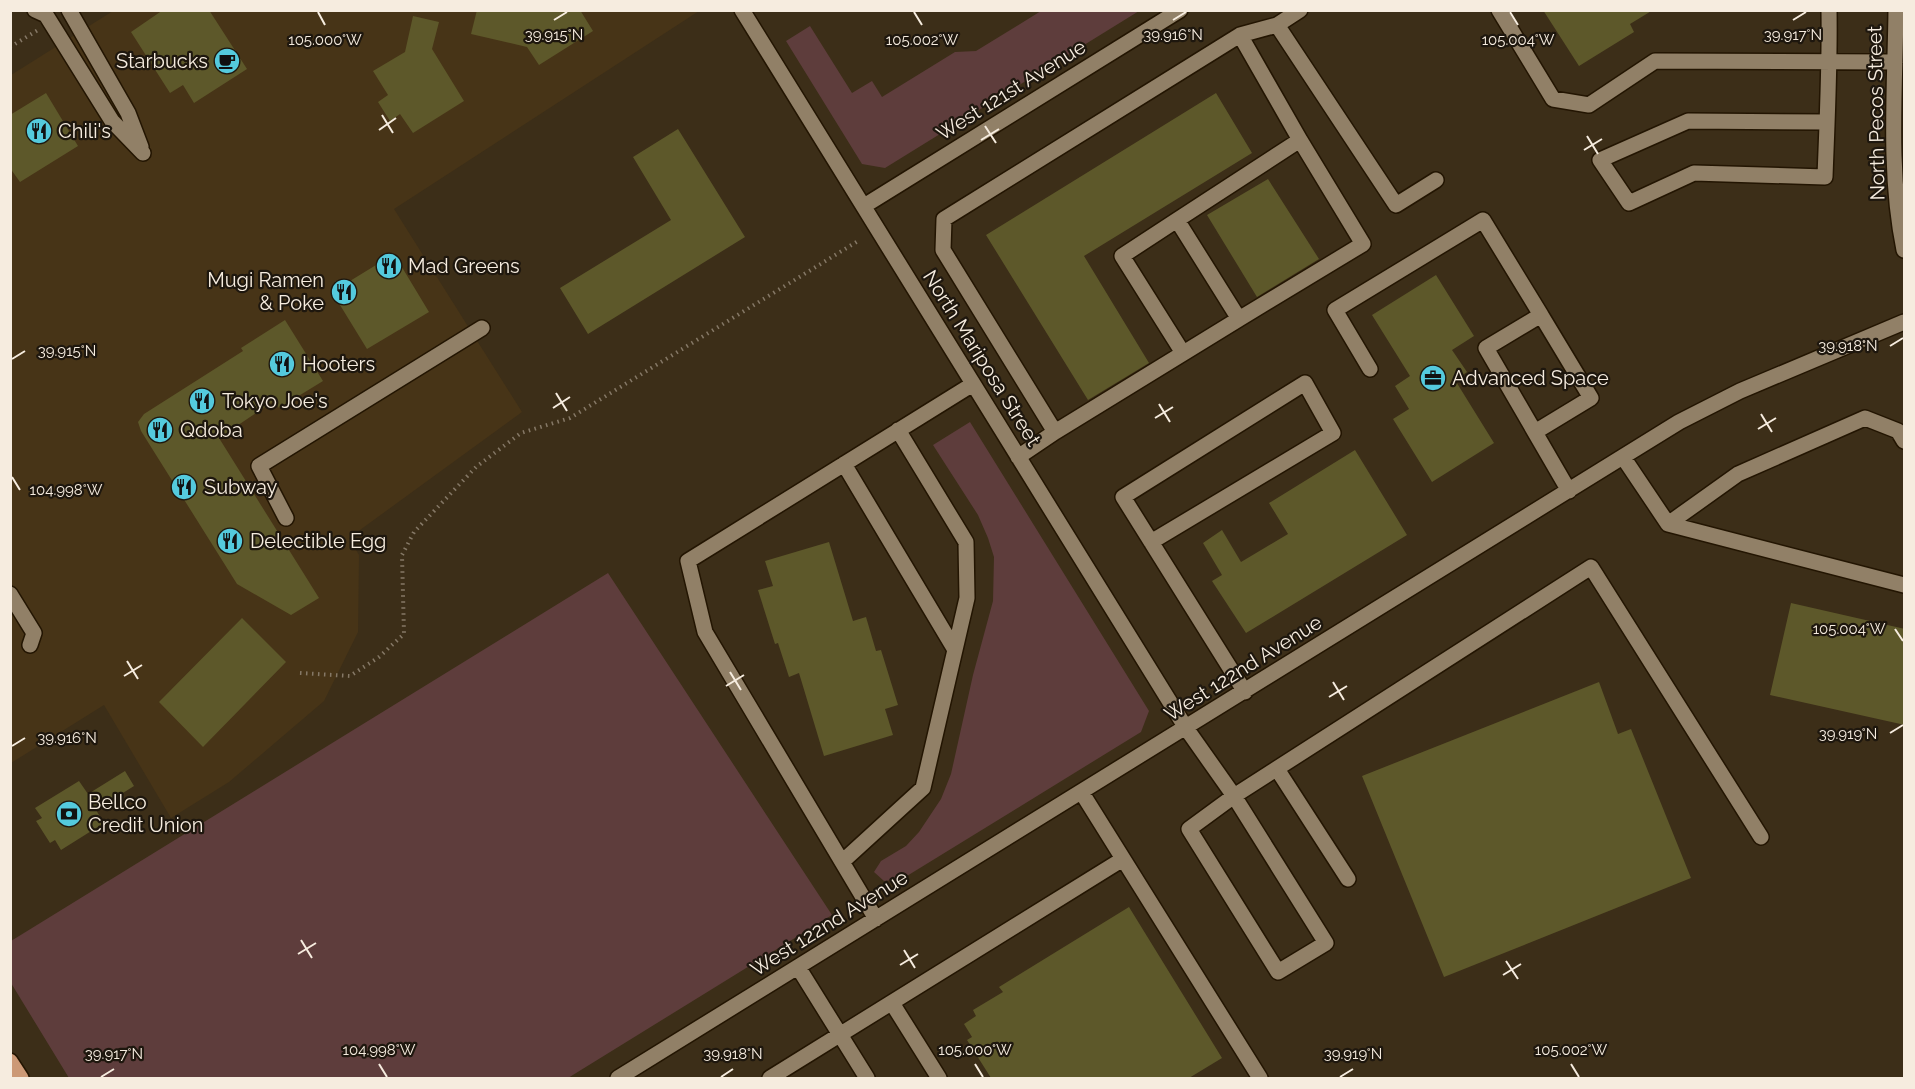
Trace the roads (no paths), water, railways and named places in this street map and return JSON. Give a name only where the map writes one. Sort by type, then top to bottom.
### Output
[{"type":"main road","points":[[10,1061],[21,1078]]},
{"type":"street","points":[[35,10],[46,15],[112,121],[143,153],[128,113],[69,10]]},
{"type":"street","name":"North Mariposa Street","points":[[742,10],[1186,728],[1234,796]]},
{"type":"street","name":"West 121st Avenue","points":[[864,206],[1180,10]]},
{"type":"street","points":[[1055,432],[943,250],[944,219],[1240,35],[1277,25],[1300,10]]},
{"type":"street","points":[[1499,10],[1553,99],[1589,105],[1655,61],[1895,62]]},
{"type":"street","points":[[1827,122],[1688,121],[1600,160],[1629,203],[1694,173],[1825,177],[1830,62],[1829,10]]},
{"type":"street","name":"North Pecos Street","points":[[1896,10],[1895,190],[1905,250]]},
{"type":"street","points":[[1277,25],[1396,205],[1436,180]]},
{"type":"street","points":[[1018,457],[1055,432],[1363,244],[1240,35]]},
{"type":"street","points":[[1183,353],[1122,256],[1300,140]]},
{"type":"street","points":[[1177,220],[1239,319]]},
{"type":"street","points":[[1370,369],[1335,310],[1483,220],[1591,398],[1535,432]]},
{"type":"street","points":[[1541,315],[1486,348],[1569,491]]},
{"type":"street","name":"West 122nd Avenue","points":[[618,1078],[1679,423],[1740,391],[1905,322]]},
{"type":"street","points":[[286,518],[259,466],[482,328]]},
{"type":"street","points":[[1151,542],[1333,433],[1305,382],[1123,498],[1245,692]]},
{"type":"street","points":[[876,919],[705,632],[688,561],[973,384]]},
{"type":"street","points":[[1668,524],[1738,474],[1864,418],[1898,431],[1905,441]]},
{"type":"street","points":[[842,862],[923,788],[967,598],[966,542],[898,430]]},
{"type":"street","points":[[1623,457],[1668,524],[1905,585]]},
{"type":"street","points":[[844,464],[955,650]]},
{"type":"street","points":[[1234,796],[1326,943],[1278,972],[1189,830],[1234,796],[1591,567],[1761,837]]},
{"type":"street","points":[[10,594],[34,633],[30,645]]},
{"type":"street","points":[[1277,769],[1348,879]]},
{"type":"street","points":[[1082,793],[1260,1078]]},
{"type":"street","points":[[770,1078],[1123,860]]},
{"type":"street","points":[[798,967],[867,1078]]},
{"type":"street","points":[[892,1003],[939,1078]]},
{"type":"place","name":"Starbucks","points":[[227,61]]},
{"type":"place","name":"Chili's","points":[[39,131]]},
{"type":"place","name":"Mad Greens","points":[[389,266]]},
{"type":"place","name":"Mugi Ramen & Poke","points":[[344,292]]},
{"type":"place","name":"Hooters","points":[[282,364]]},
{"type":"place","name":"Advanced Space","points":[[1433,378]]},
{"type":"place","name":"Tokyo Joe's","points":[[202,401]]},
{"type":"place","name":"Qdoba","points":[[160,430]]},
{"type":"place","name":"Subway","points":[[184,487]]},
{"type":"place","name":"Delectible Egg","points":[[230,541]]},
{"type":"place","name":"Bellco Credit Union","points":[[69,814]]}]
